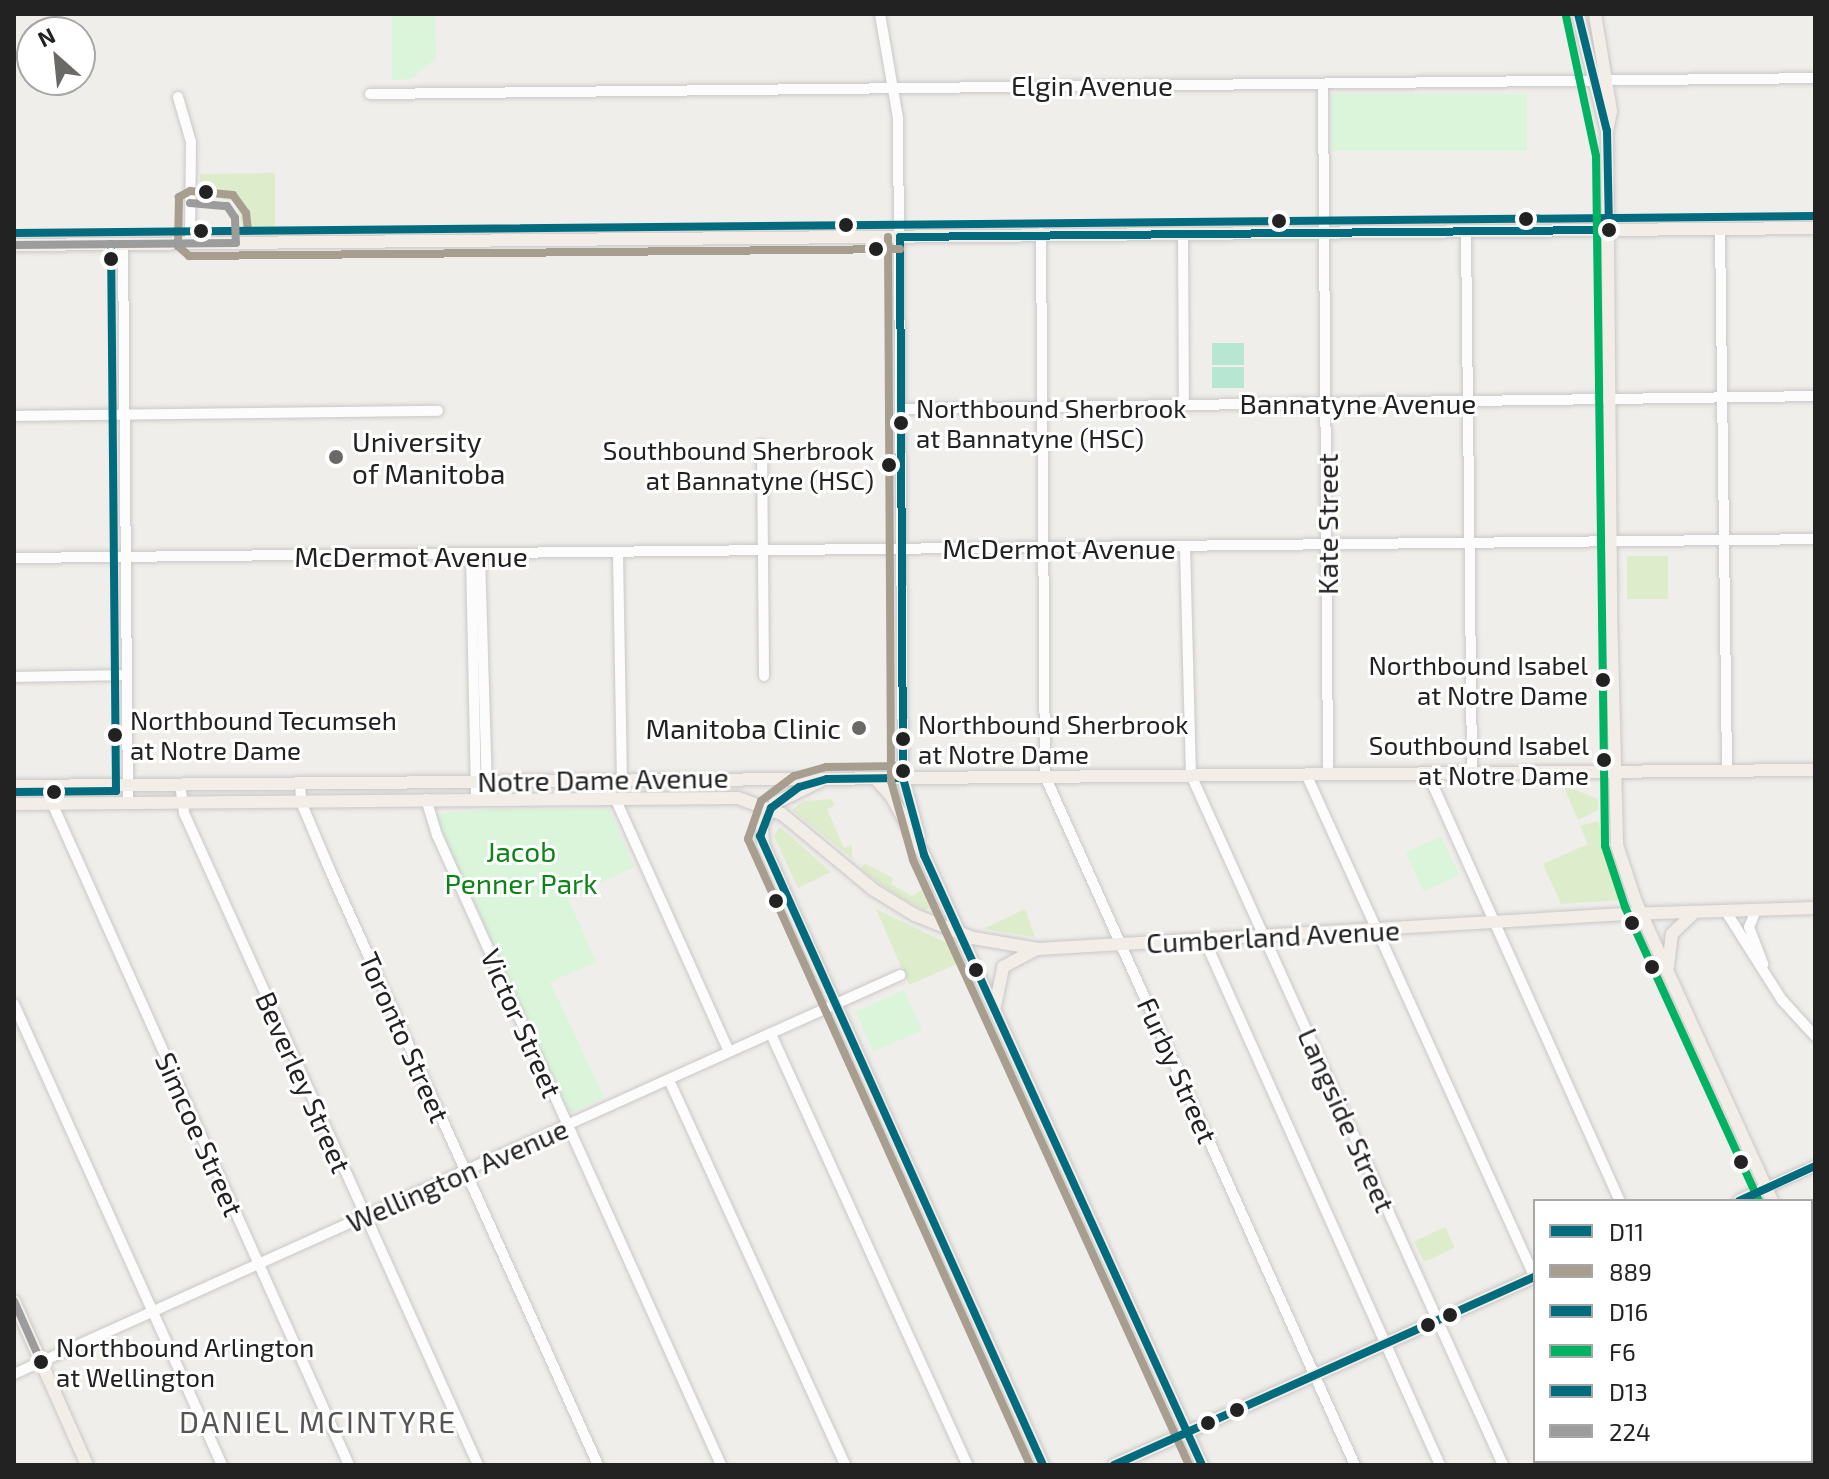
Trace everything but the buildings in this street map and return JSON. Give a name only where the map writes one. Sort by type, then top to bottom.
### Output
[{"type":"main road","points":[[1578,14],[1607,131]]},
{"type":"main road","points":[[1595,14],[1610,79],[1607,131],[1610,541],[1613,771],[1619,856],[1641,913],[1771,1199]]},
{"type":"main road","points":[[14,245],[1815,228]]},
{"type":"main road","name":"Notre Dame Avenue","points":[[14,786],[622,778],[1815,770]]},
{"type":"main road","points":[[875,778],[891,796],[924,855],[1202,1465]]},
{"type":"main road","points":[[903,778],[924,855]]},
{"type":"main road","points":[[827,779],[792,791],[771,808],[762,824],[763,844],[1043,1465]]},
{"type":"main road","name":"Notre Dame Avenue","points":[[14,804],[738,798],[771,808]]},
{"type":"main road","name":"Cumberland Avenue","points":[[771,808],[885,898],[960,934],[1038,949],[1264,938],[1641,913],[1815,908]]},
{"type":"main road","points":[[1669,974],[1672,934],[1695,912]]},
{"type":"main road","points":[[995,1012],[995,986],[1003,967],[1038,949]]},
{"type":"main road","points":[[1743,1199],[1766,1188]]},
{"type":"main road","points":[[1114,1465],[1533,1278]]},
{"type":"main road","points":[[14,1301],[87,1465]]},
{"type":"street","points":[[880,14],[892,86],[900,237],[903,778]]},
{"type":"street","name":"Elgin Avenue","points":[[370,94],[1815,78]]},
{"type":"street","name":"Kate Street","points":[[1323,84],[1328,773]]},
{"type":"street","points":[[178,97],[191,142],[190,244]]},
{"type":"street","points":[[1720,228],[1727,770]]},
{"type":"street","points":[[1466,231],[1467,544],[1472,772]]},
{"type":"street","name":"Furby Street","points":[[1041,233],[1045,776],[1355,1465]]},
{"type":"street","points":[[1183,233],[1184,404]]},
{"type":"street","points":[[123,244],[128,803]]},
{"type":"street","name":"Bannatyne Avenue","points":[[901,409],[1815,396]]},
{"type":"street","points":[[14,416],[438,411]]},
{"type":"street","points":[[762,445],[764,676]]},
{"type":"street","name":"McDermot Avenue","points":[[14,558],[1815,539]]},
{"type":"street","points":[[1185,547],[1191,775]]},
{"type":"street","points":[[618,554],[622,778]]},
{"type":"street","points":[[475,555],[482,798]]},
{"type":"street","points":[[14,677],[127,675]]},
{"type":"street","points":[[1427,772],[1619,1199]]},
{"type":"street","points":[[1306,774],[1533,1273]]},
{"type":"street","name":"Langside Street","points":[[1191,775],[1503,1465]]},
{"type":"street","name":"Toronto Street","points":[[300,782],[301,802],[598,1465]]},
{"type":"street","name":"Beverley Street","points":[[180,784],[180,804],[478,1465]]},
{"type":"street","points":[[615,798],[729,1052]]},
{"type":"street","name":"Victor Street","points":[[426,799],[437,835],[721,1465]]},
{"type":"street","name":"Simcoe Street","points":[[52,803],[349,1465]]},
{"type":"street","points":[[1725,910],[1782,1000],[1815,1036]]},
{"type":"street","points":[[1756,910],[1749,927],[1763,966]]},
{"type":"street","points":[[1205,941],[1440,1465]]},
{"type":"street","name":"Wellington Avenue","points":[[14,1374],[900,975]]},
{"type":"street","points":[[14,1004],[222,1465]]},
{"type":"street","points":[[771,1034],[967,1465]]},
{"type":"street","points":[[669,1080],[845,1465]]},
{"type":"street","points":[[1766,1188],[1815,1166]]},
{"type":"green space","points":[[392,14],[435,14],[436,58],[411,79],[392,80]]},
{"type":"green space","points":[[1331,94],[1527,94],[1527,151],[1331,151]]},
{"type":"green space","points":[[275,173],[275,229],[244,230],[235,201],[200,196],[200,174]]},
{"type":"green space","points":[[1212,343],[1244,343],[1244,365],[1212,365]]},
{"type":"green space","points":[[1212,367],[1244,367],[1244,388],[1212,388]]},
{"type":"green space","points":[[1627,556],[1668,556],[1668,599],[1627,599]]},
{"type":"green space","points":[[1563,785],[1598,799],[1598,810],[1578,820]]},
{"type":"green space","points":[[832,799],[834,806],[827,809],[844,848],[852,845],[852,858],[792,810],[804,801]]},
{"type":"green space","name":"Jacob Penner Park","points":[[494,809],[609,809],[634,867],[568,898],[596,962],[550,982],[604,1097],[570,1113],[434,814]]},
{"type":"green space","points":[[1598,821],[1622,900],[1561,904],[1543,864],[1588,844],[1580,826]]},
{"type":"green space","points":[[779,827],[831,872],[798,888],[774,836]]},
{"type":"green space","points":[[1441,836],[1459,875],[1424,891],[1406,852]]},
{"type":"green space","points":[[864,863],[893,878],[891,884],[912,896],[924,889],[933,908],[924,910],[898,896],[861,870]]},
{"type":"green space","points":[[876,909],[949,944],[959,963],[909,985]]},
{"type":"green space","points":[[1025,909],[1035,937],[985,929],[985,928]]},
{"type":"green space","points":[[904,990],[922,1030],[873,1052],[856,1012]]},
{"type":"green space","points":[[1445,1227],[1455,1248],[1424,1262],[1414,1241]]},
{"type":"transit line","name":"D11","points":[[1578,14],[1607,131],[1609,230]]},
{"type":"transit line","name":"F6","points":[[1566,16],[1596,156],[1605,846],[1625,907],[1758,1199]]},
{"type":"transit line","name":"889","points":[[248,231],[246,213],[233,195],[190,191],[179,197],[178,246],[189,256],[900,249]]},
{"type":"transit line","name":"224","points":[[190,203],[227,206],[235,218],[236,243]]},
{"type":"transit line","name":"D16","points":[[14,233],[1815,216]]},
{"type":"transit line","name":"D11","points":[[900,237],[1609,230]]},
{"type":"transit line","name":"889","points":[[888,237],[891,781],[913,860],[1189,1465]]},
{"type":"transit line","name":"D11","points":[[900,237],[903,778],[924,855],[1202,1465]]},
{"type":"transit line","name":"224","points":[[14,245],[236,243]]},
{"type":"transit line","name":"D16","points":[[14,792],[116,791],[111,244]]},
{"type":"transit line","name":"889","points":[[903,766],[826,767],[794,776],[761,801],[748,839],[1030,1465]]},
{"type":"transit line","name":"D11","points":[[903,778],[827,779],[799,787],[771,808],[760,836],[1043,1465]]},
{"type":"transit line","name":"D13","points":[[1743,1199],[1815,1166]]},
{"type":"transit line","name":"D13","points":[[1114,1465],[1533,1278]]},
{"type":"transit line","name":"224","points":[[14,1301],[41,1362]]},
{"type":"place","name":"Northbound Sherbrook at Bannatyne (HSC)","points":[[901,423]]},
{"type":"place","name":"University of Manitoba","points":[[336,457]]},
{"type":"place","name":"Southbound Sherbrook at Bannatyne (HSC)","points":[[889,465]]},
{"type":"place","name":"Northbound Isabel at Notre Dame","points":[[1603,680]]},
{"type":"place","name":"Manitoba Clinic","points":[[859,728]]},
{"type":"place","name":"Northbound Tecumseh at Notre Dame","points":[[115,735]]},
{"type":"place","name":"Northbound Sherbrook at Notre Dame","points":[[903,739]]},
{"type":"place","name":"Southbound Isabel at Notre Dame","points":[[1604,760]]},
{"type":"place","name":"Northbound Arlington at Wellington","points":[[41,1362]]},
{"type":"district","name":"DANIEL MCINTYRE","points":[[318,1421]]}]
